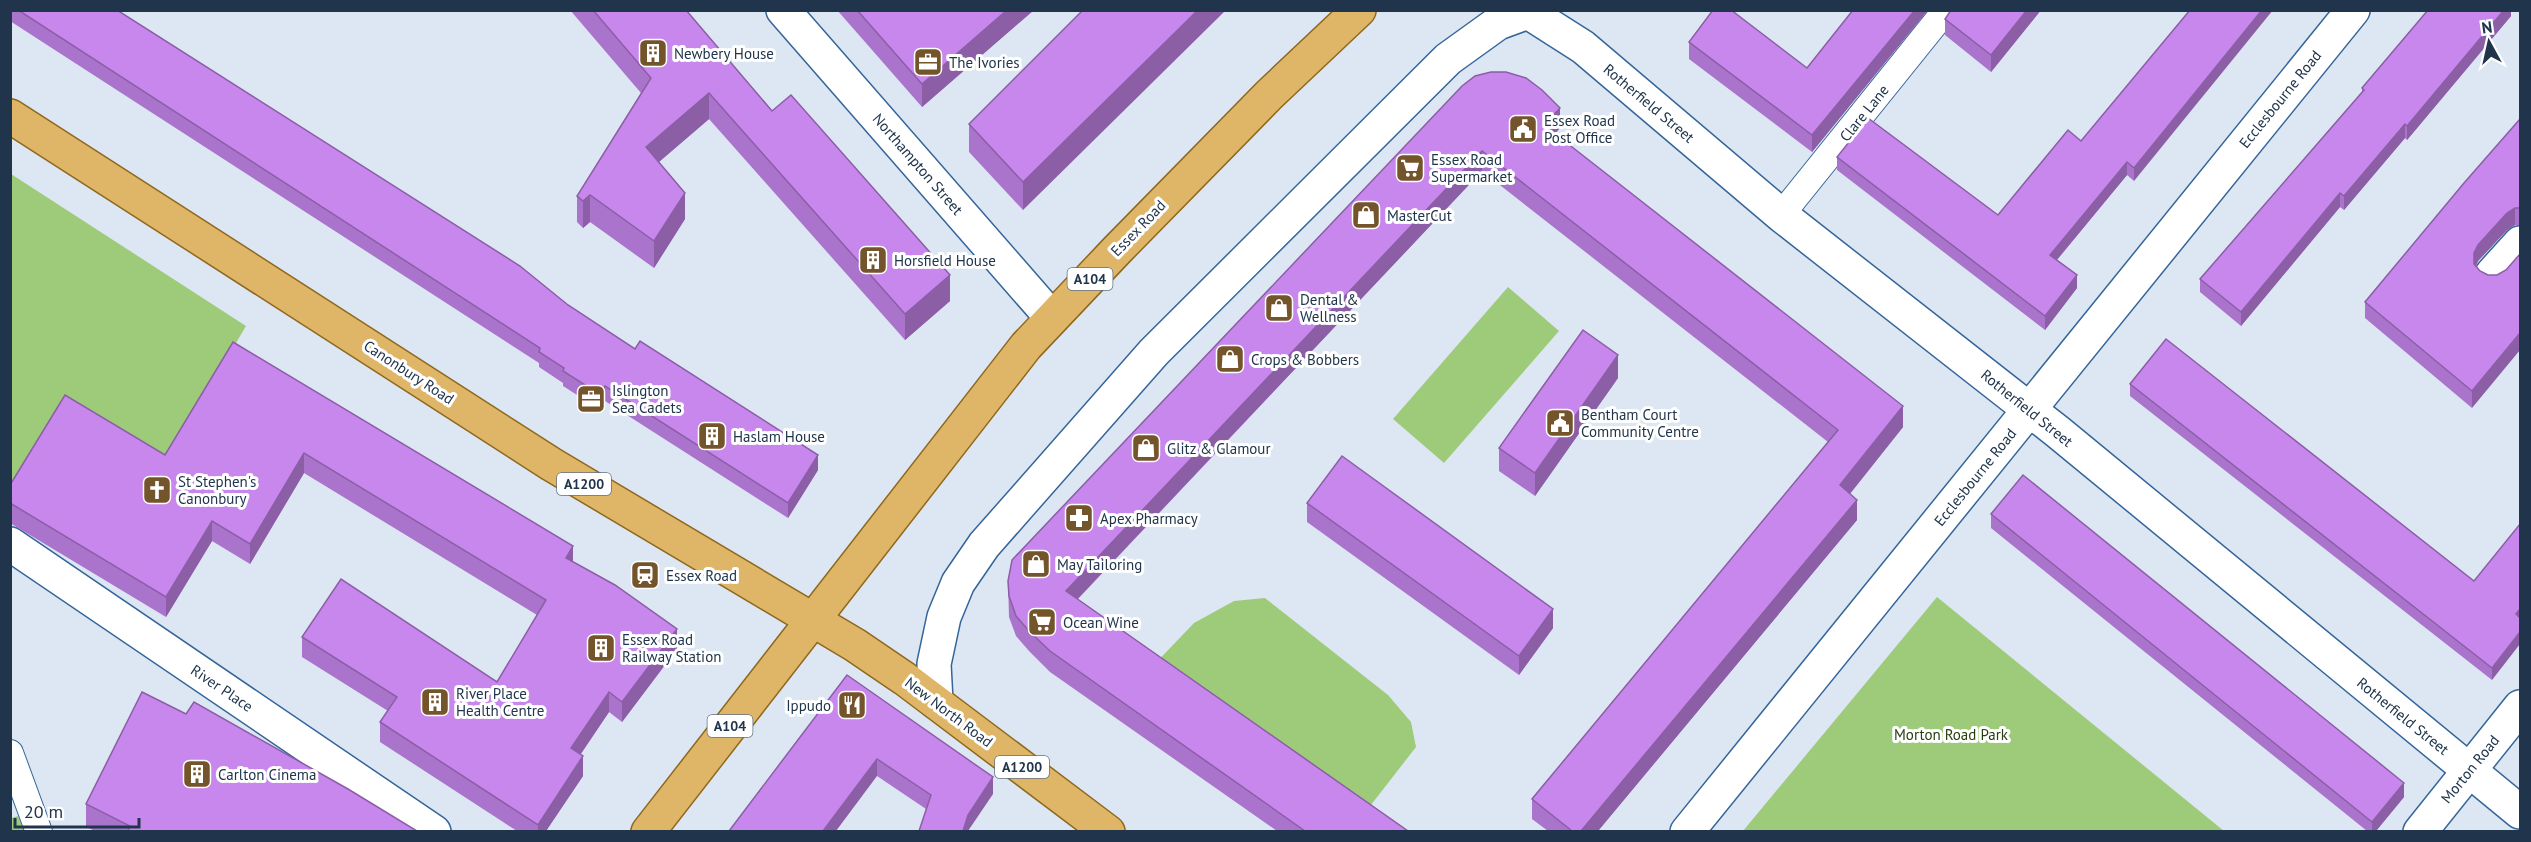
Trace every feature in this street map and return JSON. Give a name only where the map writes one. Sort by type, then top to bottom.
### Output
[{"type":"main road","name":"Essex Road","points":[[648,831],[998,382],[1052,318],[1269,95],[1359,10]]},
{"type":"main road","name":"Canonbury Road","points":[[10,116],[551,465],[813,621]]},
{"type":"main road","name":"New North Road","points":[[813,621],[855,645],[936,702],[1108,831]]},
{"type":"street","name":"Northampton Street","points":[[783,10],[1052,318]]},
{"type":"street","name":"Ecclesbourne Road","points":[[1687,831],[2353,10]]},
{"type":"street","name":"Rotherfield Street","points":[[936,702],[934,664],[944,617],[958,583],[984,544],[1154,352],[1448,59],[1498,23],[1528,12],[1583,47],[1781,215],[2030,410],[2520,812]]},
{"type":"street","points":[[2492,274],[2520,243]]},
{"type":"street","name":"River Place","points":[[10,544],[434,831]]},
{"type":"street","name":"Morton Road","points":[[2420,831],[2520,707]]},
{"type":"lane","name":"Clare Lane","points":[[1781,215],[1946,10]]},
{"type":"lane","points":[[10,753],[39,831]]},
{"type":"green space","points":[[11,174],[246,326],[165,463],[11,487]]},
{"type":"green space","points":[[1508,287],[1559,331],[1444,463],[1393,419]]},
{"type":"green space","name":"Morton Road Park","points":[[1937,597],[2224,831],[1743,831]]},
{"type":"green space","points":[[1265,598],[1388,695],[1411,722],[1416,747],[1360,819],[1149,670],[1194,623],[1234,601]]},
{"type":"green space","points":[[18,816],[24,831],[11,831],[11,818]]},
{"type":"building","points":[[18,10],[117,10],[520,266],[568,305],[635,349],[640,341],[818,455],[788,503],[605,386],[599,394],[563,371],[564,368],[539,352],[540,348]]},
{"type":"building","points":[[593,10],[686,10],[772,111],[791,95],[950,275],[905,314],[709,93],[646,147],[685,193],[654,241],[590,195],[583,201],[577,196],[651,78]]},
{"type":"building","points":[[857,10],[1007,10],[922,84]]},
{"type":"building","points":[[1083,10],[1198,10],[1023,182],[969,124]]},
{"type":"building","points":[[1713,10],[1731,10],[1807,68],[1853,10],[1915,10],[1812,135],[1689,42]]},
{"type":"building","points":[[1951,10],[2027,10],[1991,55],[1945,19]]},
{"type":"building","points":[[2190,10],[2262,10],[2134,168],[2127,162],[2050,255],[2077,275],[2045,316],[1837,157],[1868,118],[1998,215],[2068,130],[2081,141]]},
{"type":"building","points":[[2428,10],[2504,10],[2407,126],[2405,124],[2344,196],[2340,193],[2241,312],[2200,279],[2364,90],[2362,88]]},
{"type":"building","points":[[1491,72],[1506,72],[1526,78],[1542,90],[1560,108],[1544,125],[1903,406],[1840,485],[1857,500],[1581,831],[1572,831],[1532,799],[1838,430],[1482,151],[1066,591],[1408,831],[1305,831],[1050,651],[1016,616],[1009,596],[1008,581],[1012,560],[1462,86],[1475,76]]},
{"type":"building","points":[[2520,119],[2520,208],[2507,213],[2478,245],[2474,253],[2474,264],[2488,275],[2497,275],[2506,270],[2520,254],[2520,333],[2472,391],[2365,302]]},
{"type":"building","points":[[1583,330],[1618,355],[1535,473],[1499,448]]},
{"type":"building","points":[[2166,339],[2474,581],[2520,524],[2520,609],[2516,614],[2520,618],[2520,632],[2492,668],[2130,384]]},
{"type":"building","points":[[233,342],[573,546],[566,558],[615,585],[677,629],[622,702],[609,692],[571,748],[583,756],[538,825],[380,722],[397,697],[302,637],[341,579],[497,682],[546,600],[304,453],[250,544],[212,521],[166,597],[10,503],[10,485],[65,395],[165,455]]},
{"type":"building","points":[[1342,456],[1553,609],[1519,656],[1307,503]]},
{"type":"building","points":[[2023,475],[2404,783],[2372,822],[1991,514]]},
{"type":"building","points":[[847,675],[993,777],[968,815],[963,831],[919,831],[931,795],[877,759],[823,831],[729,831]]},
{"type":"building","name":"Carlton Cinema","points":[[142,692],[186,714],[194,702],[348,789],[417,831],[128,831],[130,826],[86,804]]},
{"type":"place","name":"Newbery House","points":[[653,53]]},
{"type":"place","name":"The Ivories","points":[[928,62]]},
{"type":"place","name":"Essex Road Post Office","points":[[1523,129]]},
{"type":"place","name":"Essex Road Supermarket","points":[[1410,168]]},
{"type":"place","name":"MasterCut","points":[[1366,215]]},
{"type":"place","name":"Horsfield House","points":[[873,260]]},
{"type":"place","name":"Dental & Wellness","points":[[1279,308]]},
{"type":"place","name":"Crops & Bobbers","points":[[1230,359]]},
{"type":"place","name":"Islington Sea Cadets","points":[[591,399]]},
{"type":"place","name":"Bentham Court Community Centre","points":[[1560,423]]},
{"type":"place","name":"Haslam House","points":[[712,436]]},
{"type":"place","name":"Glitz & Glamour","points":[[1146,448]]},
{"type":"place","name":"St Stephen's Canonbury","points":[[157,490]]},
{"type":"place","name":"Apex Pharmacy","points":[[1079,518]]},
{"type":"place","name":"May Tailoring","points":[[1036,564]]},
{"type":"place","name":"Essex Road","points":[[645,575]]},
{"type":"place","name":"Ocean Wine","points":[[1042,622]]},
{"type":"place","name":"Essex Road Railway Station","points":[[601,648]]},
{"type":"place","name":"River Place Health Centre","points":[[435,702]]},
{"type":"place","name":"Ippudo","points":[[852,705]]},
{"type":"place","name":"Carlton Cinema","points":[[197,774]]}]
